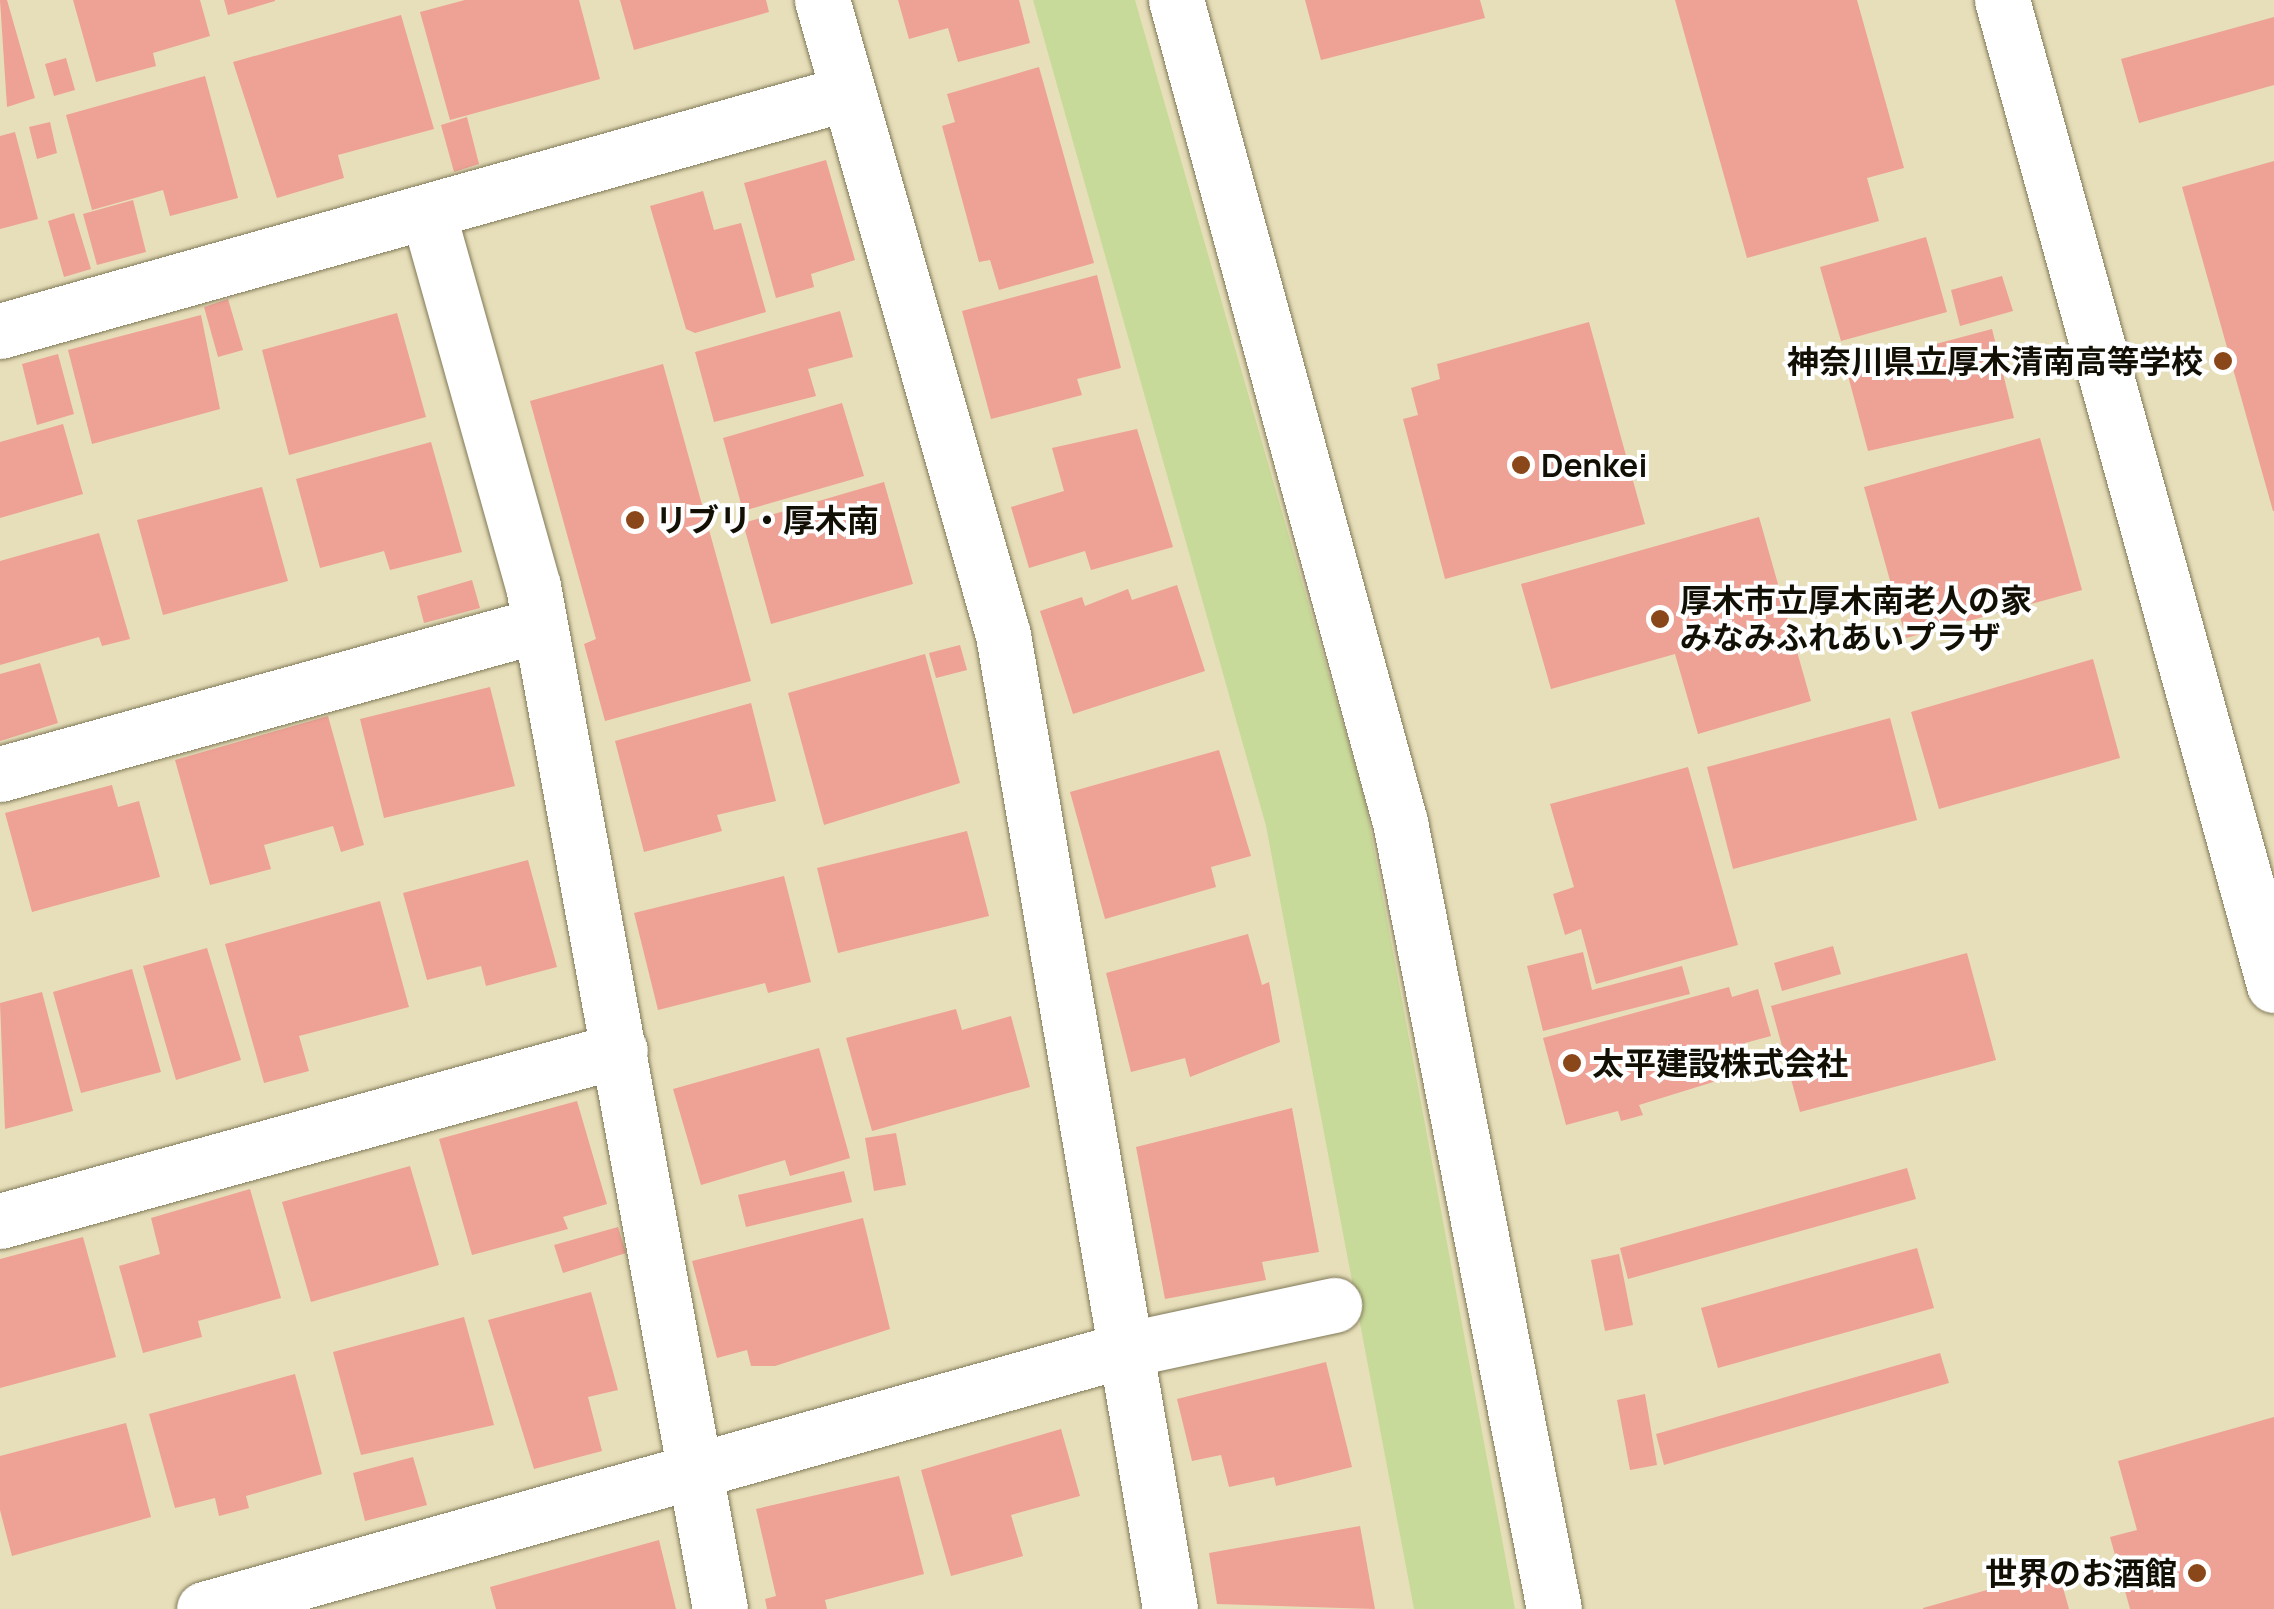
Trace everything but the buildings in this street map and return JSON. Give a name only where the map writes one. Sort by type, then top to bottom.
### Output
[{"type":"street","points":[[822,0],[1003,635],[1170,1609]]},
{"type":"street","points":[[1176,0],[1400,822],[1554,1609]]},
{"type":"street","points":[[2002,0],[2274,985]]},
{"type":"street","points":[[0,331],[847,93]]},
{"type":"street","points":[[428,213],[539,625],[699,1468],[720,1609]]},
{"type":"street","points":[[0,774],[539,625]]},
{"type":"street","points":[[0,1221],[620,1050]]},
{"type":"street","points":[[204,1609],[1124,1350],[1334,1305]]},
{"type":"green space","points":[[1033,0],[1135,0],[1365,801],[1515,1609],[1414,1609],[1266,826]]},
{"type":"place","name":"神奈川県立厚木清南高等学校","points":[[2223,361]]},
{"type":"place","name":"Denkei","points":[[1521,465]]},
{"type":"place","name":"リブリ・厚木南","points":[[635,520]]},
{"type":"place","name":"厚木市立厚木南老人の家 みなみふれあいプラザ","points":[[1660,619]]},
{"type":"place","name":"太平建設株式会社","points":[[1572,1063]]},
{"type":"place","name":"世界のお酒館","points":[[2197,1573]]}]
